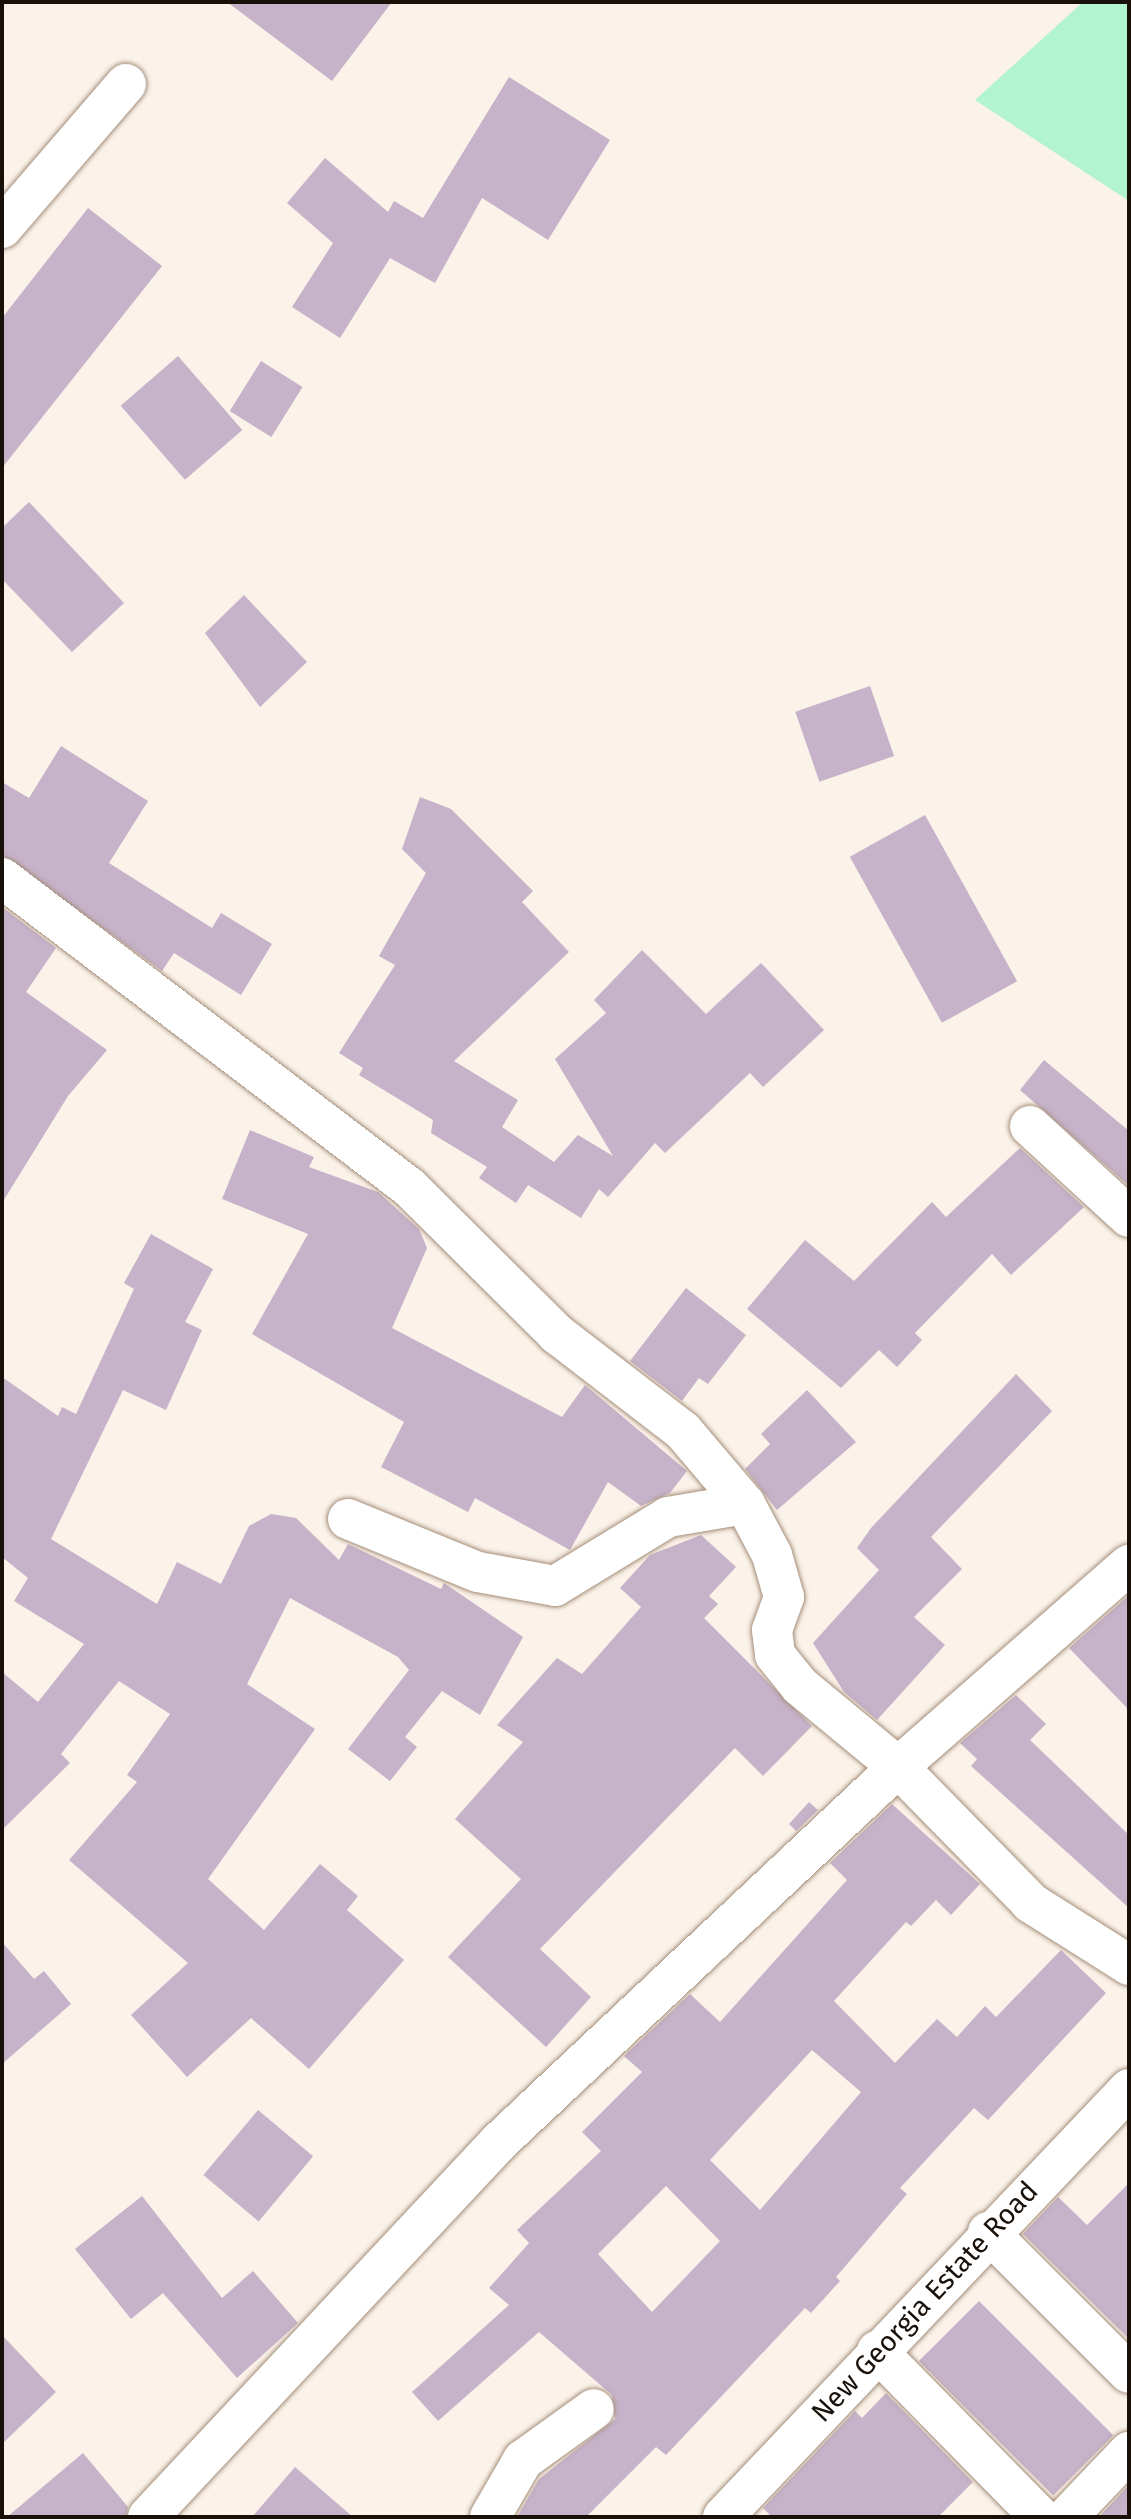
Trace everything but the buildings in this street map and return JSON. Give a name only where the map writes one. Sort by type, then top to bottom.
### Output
[{"type":"street","points":[[2,228],[126,84]]},
{"type":"street","points":[[2,878],[409,1187],[557,1334],[683,1431],[745,1504],[784,1597],[772,1630],[775,1655],[800,1686],[898,1767],[1031,1903],[1129,1965]]},
{"type":"street","points":[[1030,1126],[1129,1217]]},
{"type":"street","points":[[348,1519],[478,1572],[555,1586],[668,1517],[745,1504]]},
{"type":"street","points":[[148,2517],[499,2142],[898,1767],[1129,1565]]},
{"type":"street","name":"New Georgia Estate Road","points":[[740,2511],[877,2351],[988,2232],[1129,2089]]},
{"type":"street","points":[[988,2232],[1129,2373]]},
{"type":"street","points":[[877,2351],[1040,2517]]},
{"type":"street","points":[[490,2517],[523,2460],[594,2409]]},
{"type":"street","points":[[1067,2517],[1129,2452]]},
{"type":"green space","points":[[1083,2],[1129,2],[1129,201],[975,100]]}]
